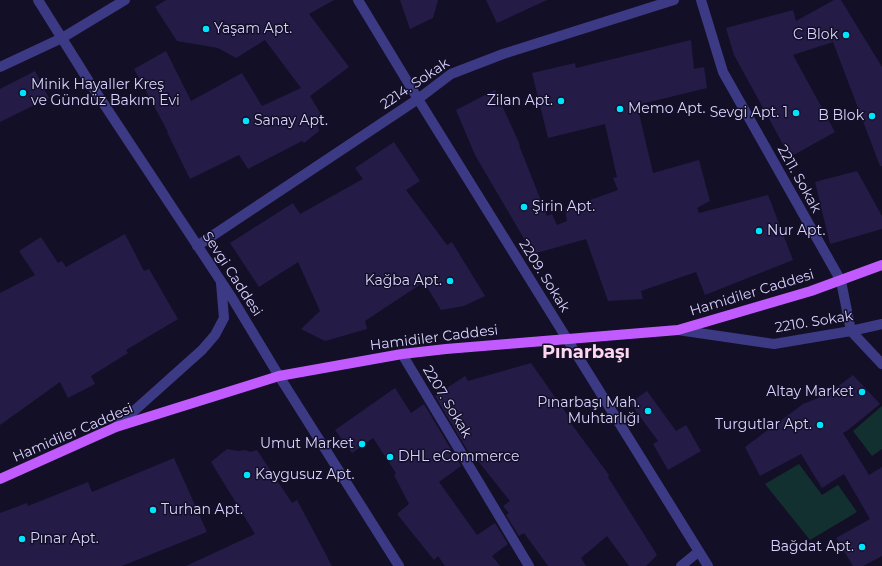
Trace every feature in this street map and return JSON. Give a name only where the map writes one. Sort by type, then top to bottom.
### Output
[{"type":"main road","name":"Hamidiler Caddesi","points":[[0,479],[116,427],[278,376],[402,354],[567,338],[678,330],[841,281],[882,265]]},
{"type":"street","name":"Sevgi Caddesi","points":[[38,0],[232,298],[278,376],[399,566]]},
{"type":"street","points":[[0,67],[62,38],[125,0]]},
{"type":"street","name":"2209. Sokak","points":[[358,0],[708,566]]},
{"type":"street","name":"2214. Sokak","points":[[197,246],[418,99],[451,74],[495,57],[650,4],[674,0]]},
{"type":"street","name":"2211. Sokak","points":[[701,0],[723,72],[841,281],[851,331]]},
{"type":"street","points":[[116,427],[202,350],[215,335],[224,318],[221,283]]},
{"type":"street","name":"2210. Sokak","points":[[678,330],[774,344],[851,331],[882,324]]},
{"type":"street","points":[[851,331],[882,364]]},
{"type":"street","name":"2207. Sokak","points":[[402,354],[529,566]]},
{"type":"street","points":[[681,566],[698,552]]},
{"type":"green space","points":[[882,406],[882,449],[872,456],[853,431]]},
{"type":"green space","points":[[799,464],[822,495],[838,485],[857,512],[810,540],[765,484]]},
{"type":"building","points":[[166,0],[334,0],[309,14],[349,67],[310,96],[322,116],[316,121],[319,131],[304,143],[302,141],[248,169],[239,155],[190,179],[168,132],[134,69],[166,51],[191,101],[242,73],[262,106],[301,88],[265,40],[236,58],[218,48],[177,41],[155,7]]},
{"type":"building","points":[[400,0],[438,0],[433,18],[410,29]]},
{"type":"building","points":[[486,0],[547,0],[497,23]]},
{"type":"building","points":[[834,0],[841,0],[882,67],[882,166],[880,166],[833,42],[793,55],[835,132],[790,157],[734,55],[726,28],[793,10],[796,21]]},
{"type":"building","points":[[691,40],[694,69],[704,67],[707,88],[637,105],[653,173],[699,160],[710,201],[697,208],[699,213],[768,195],[793,260],[705,295],[696,272],[641,291],[643,299],[608,301],[586,239],[533,254],[475,155],[456,110],[495,90],[520,145],[547,216],[552,214],[557,225],[567,221],[565,209],[618,190],[613,178],[617,177],[605,124],[548,138],[532,73],[575,63],[576,68]]},
{"type":"building","name":"Minik Hayaller Kreş ve Gündüz Bakım Evi","points":[[35,71],[49,98],[0,122],[0,89]]},
{"type":"building","points":[[394,142],[420,181],[406,190],[447,245],[452,242],[485,296],[464,306],[441,310],[424,282],[365,321],[367,329],[325,341],[301,329],[320,311],[298,262],[259,287],[230,243],[293,203],[300,214],[363,179],[355,168]]},
{"type":"building","points":[[857,171],[882,216],[882,229],[830,244],[815,182]]},
{"type":"building","points":[[125,234],[144,271],[149,269],[178,319],[126,350],[128,353],[91,376],[95,384],[68,398],[60,382],[0,425],[0,293],[35,275],[19,251],[41,237],[58,263],[62,261],[66,267]]},
{"type":"building","points":[[531,363],[569,417],[567,418],[609,475],[608,477],[657,555],[646,566],[629,566],[607,536],[581,558],[586,566],[548,566],[524,533],[519,536],[506,515],[509,513],[503,506],[510,501],[474,456],[472,458],[435,396],[465,376],[468,381]]},
{"type":"building","points":[[853,375],[880,404],[843,433],[869,475],[882,467],[882,556],[863,566],[853,566],[836,538],[870,519],[844,474],[822,488],[801,454],[760,476],[745,447],[803,404],[828,394]]},
{"type":"building","points":[[395,388],[411,413],[424,404],[461,466],[439,482],[477,535],[495,523],[508,544],[492,556],[500,566],[445,566],[438,556],[434,560],[397,514],[409,504],[394,475],[396,473],[373,438],[352,453],[335,430]]},
{"type":"building","points":[[647,391],[676,431],[686,425],[701,451],[668,470],[653,444],[658,441],[630,403]]},
{"type":"building","points":[[227,449],[238,451],[246,450],[250,452],[257,450],[292,503],[297,500],[332,566],[186,566],[255,534],[211,462]]},
{"type":"building","points":[[174,458],[207,532],[122,566],[0,566],[0,513],[27,503],[28,506],[88,482],[92,492]]},
{"type":"place","name":"Yaşam Apt.","points":[[206,29]]},
{"type":"place","name":"C Blok","points":[[846,35]]},
{"type":"place","name":"Minik Hayaller Kreş ve Gündüz Bakım Evi","points":[[23,93]]},
{"type":"place","name":"Zilan Apt.","points":[[561,101]]},
{"type":"place","name":"Memo Apt.","points":[[620,109]]},
{"type":"place","name":"Sevgi Apt. 1","points":[[796,113]]},
{"type":"place","name":"B Blok","points":[[872,116]]},
{"type":"place","name":"Sanay Apt.","points":[[246,121]]},
{"type":"place","name":"Şirin Apt.","points":[[524,207]]},
{"type":"place","name":"Nur Apt.","points":[[759,231]]},
{"type":"place","name":"Kağba Apt.","points":[[450,281]]},
{"type":"place","name":"Altay Market","points":[[862,392]]},
{"type":"place","name":"Pınarbaşı Mah. Muhtarlığı","points":[[648,411]]},
{"type":"place","name":"Turgutlar Apt.","points":[[820,425]]},
{"type":"place","name":"Umut Market","points":[[362,444]]},
{"type":"place","name":"DHL eCommerce","points":[[390,457]]},
{"type":"place","name":"Kaygusuz Apt.","points":[[247,475]]},
{"type":"place","name":"Turhan Apt.","points":[[153,510]]},
{"type":"place","name":"Pınar Apt.","points":[[22,539]]},
{"type":"place","name":"Bağdat Apt.","points":[[862,547]]},
{"type":"district","name":"Pınarbaşı","points":[[586,353]]}]
